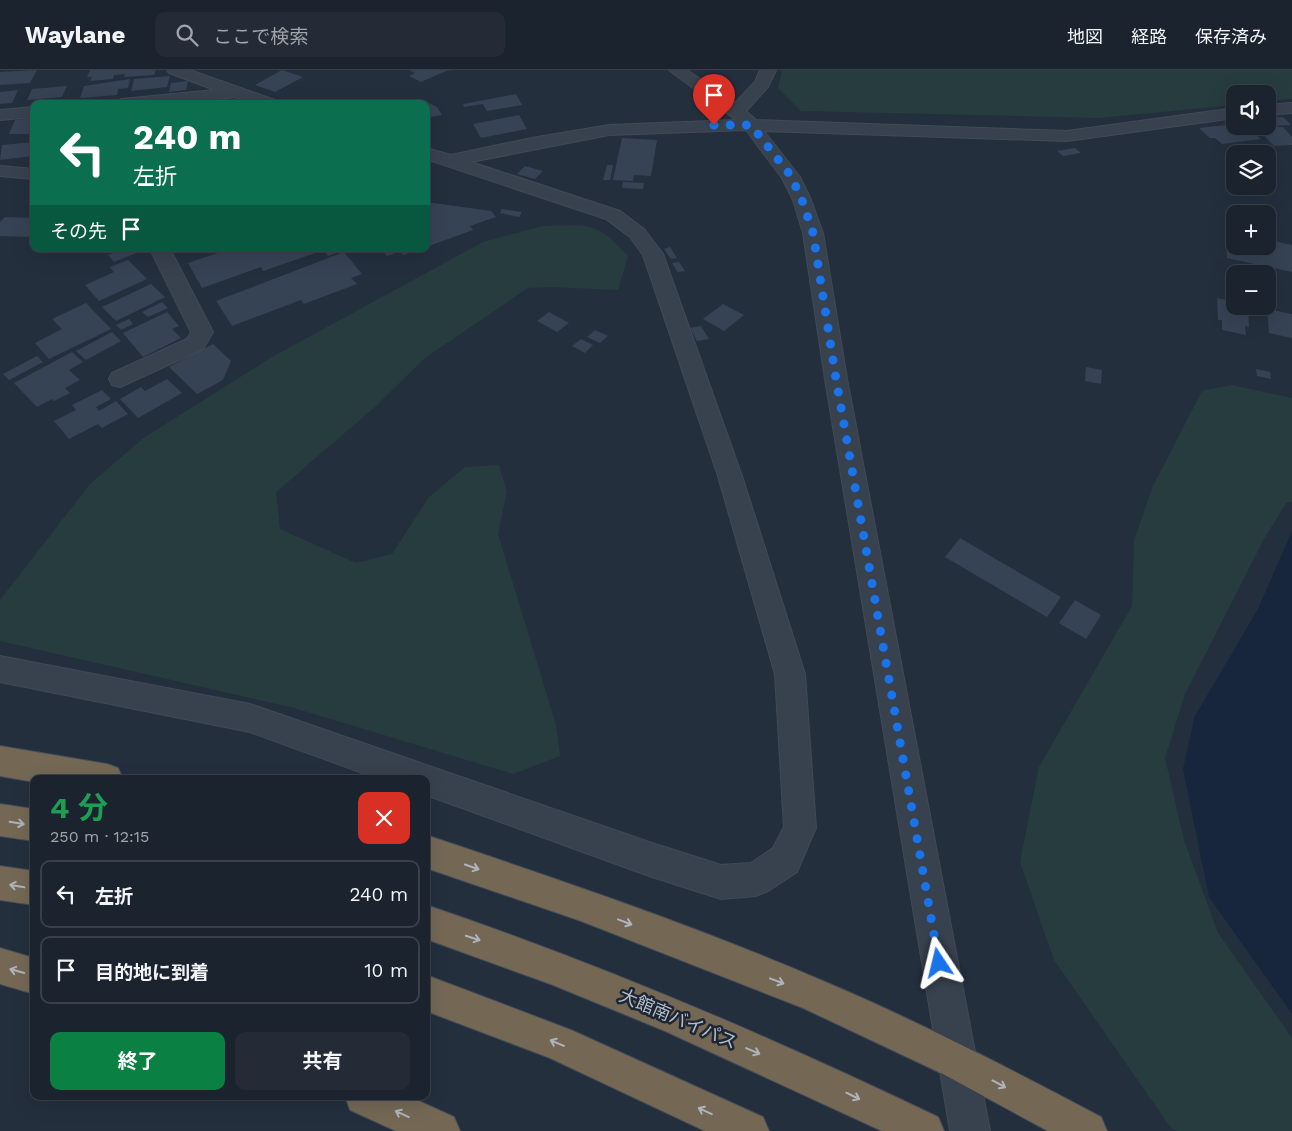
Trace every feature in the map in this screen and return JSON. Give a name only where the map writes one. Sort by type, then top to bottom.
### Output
[{"type":"highway","points":[[0,761],[83,775]]},
{"type":"highway","points":[[0,820],[30,825]]},
{"type":"highway","points":[[430,853],[581,904],[812,994],[956,1061],[1087,1131]]},
{"type":"highway","points":[[0,883],[30,887]]},
{"type":"highway","name":"大館南バイパス","points":[[430,923],[519,953],[809,1074],[924,1131]]},
{"type":"highway","points":[[0,966],[30,975]]},
{"type":"highway","points":[[430,995],[558,1043],[749,1131]]},
{"type":"highway","points":[[373,1100],[440,1131]]},
{"type":"street","points":[[175,70],[257,100]]},
{"type":"street","points":[[677,70],[744,118],[791,176],[802,200],[813,233],[836,379],[956,1061],[970,1131]]},
{"type":"street","points":[[744,118],[768,70]]},
{"type":"street","points":[[157,100],[233,92]]},
{"type":"street","points":[[1276,109],[1292,108]]},
{"type":"street","points":[[0,115],[30,112]]},
{"type":"street","points":[[434,159],[609,130],[744,118],[1067,136],[1226,114]]},
{"type":"street","points":[[430,781],[649,859],[722,882],[756,879],[785,860],[800,828],[790,674],[730,476],[653,254],[637,233],[613,215],[581,203],[434,159]]},
{"type":"street","points":[[0,171],[30,174]]},
{"type":"street","points":[[120,379],[194,344],[202,332],[162,252]]},
{"type":"street","points":[[0,669],[250,718],[411,775]]},
{"type":"green space","points":[[782,70],[1292,70],[1292,99],[1276,100],[1276,85],[1226,85],[1226,106],[1098,118],[801,111],[778,88]]},
{"type":"green space","points":[[543,226],[590,227],[599,230],[617,244],[628,256],[618,290],[552,287],[528,288],[425,358],[375,407],[276,492],[280,529],[356,563],[392,554],[429,497],[465,467],[499,465],[507,492],[498,534],[556,725],[560,756],[513,774],[294,708],[0,641],[0,600],[90,484],[145,437],[272,357],[483,242]]},
{"type":"green space","points":[[1232,385],[1292,398],[1292,502],[1287,502],[1264,539],[1185,694],[1165,758],[1184,840],[1218,933],[1292,1038],[1292,1131],[1177,1131],[1171,1128],[1054,960],[1020,862],[1039,767],[1132,606],[1134,540],[1153,486],[1202,391]]},
{"type":"water","points":[[1292,531],[1292,1014],[1209,897],[1183,769],[1195,716],[1258,609]]},
{"type":"building","points":[[37,70],[30,83],[0,85],[0,72]]},
{"type":"building","points":[[90,70],[156,70],[154,75],[124,77],[125,74],[114,75],[113,79],[90,81],[92,77],[87,77]]},
{"type":"building","points":[[282,70],[303,77],[275,92],[255,85]]},
{"type":"building","points":[[409,70],[453,70],[446,71],[421,82],[409,76],[415,73]]},
{"type":"building","points":[[170,76],[167,87],[131,91],[134,79]]},
{"type":"building","points":[[130,79],[128,88],[118,89],[117,95],[80,98],[84,86]]},
{"type":"building","points":[[188,81],[186,90],[169,92],[171,83]]},
{"type":"building","points":[[67,86],[62,97],[27,100],[32,89]]},
{"type":"building","points":[[18,90],[12,103],[0,104],[0,92]]},
{"type":"building","points":[[516,94],[522,105],[487,111],[483,104],[464,107],[463,104]]},
{"type":"building","points":[[430,104],[437,107],[442,115],[430,117]]},
{"type":"building","points":[[519,115],[527,129],[481,138],[473,124]]},
{"type":"building","points":[[1276,117],[1283,117],[1291,125],[1276,126]]},
{"type":"building","points":[[30,118],[30,134],[9,134],[15,120]]},
{"type":"building","points":[[1226,125],[1226,135],[1256,135],[1261,139],[1222,144],[1215,138],[1210,138],[1199,128]]},
{"type":"building","points":[[1276,127],[1283,127],[1292,137],[1292,145],[1273,145],[1264,135],[1276,135]]},
{"type":"building","points":[[622,138],[657,140],[651,176],[634,175],[633,181],[613,180]]},
{"type":"building","points":[[30,142],[30,156],[0,160],[2,145]]},
{"type":"building","points":[[1075,148],[1081,153],[1063,156],[1057,151]]},
{"type":"building","points":[[607,165],[613,165],[610,180],[603,180]]},
{"type":"building","points":[[525,166],[543,171],[535,179],[517,174]]},
{"type":"building","points":[[623,182],[644,183],[643,189],[622,188]]},
{"type":"building","points":[[430,203],[491,211],[496,217],[470,226],[473,230],[430,246]]},
{"type":"building","points":[[502,209],[522,212],[519,217],[500,213]]},
{"type":"building","points":[[5,217],[30,218],[30,237],[0,236],[0,222]]},
{"type":"building","points":[[1276,242],[1292,245],[1292,272],[1276,269],[1276,265],[1260,265],[1227,258],[1227,255],[1276,255]]},
{"type":"building","points":[[670,247],[677,258],[671,259],[664,249]]},
{"type":"building","points":[[116,252],[139,252],[114,262],[108,255]]},
{"type":"building","points":[[221,252],[318,252],[263,271],[261,267],[202,288],[188,263]]},
{"type":"building","points":[[325,252],[338,252],[328,256]]},
{"type":"building","points":[[344,252],[362,274],[351,278],[357,284],[304,304],[301,300],[232,326],[216,301]]},
{"type":"building","points":[[384,252],[398,252],[387,256]]},
{"type":"building","points":[[128,260],[147,279],[99,301],[85,285],[114,272],[110,267]]},
{"type":"building","points":[[679,262],[685,271],[678,272],[672,263]]},
{"type":"building","points":[[151,284],[165,297],[116,321],[102,307]]},
{"type":"building","points":[[1217,298],[1226,300],[1226,315],[1248,315],[1249,327],[1245,326],[1246,335],[1222,330],[1222,320],[1218,320]]},
{"type":"building","points":[[162,302],[168,308],[148,317],[142,312]]},
{"type":"building","points":[[86,303],[111,329],[49,359],[35,343],[62,329],[52,319]]},
{"type":"building","points":[[723,304],[744,315],[724,331],[703,319]]},
{"type":"building","points":[[1276,311],[1292,314],[1292,338],[1269,333],[1268,315],[1276,315]]},
{"type":"building","points":[[167,312],[179,326],[172,329],[181,338],[143,357],[123,333]]},
{"type":"building","points":[[549,312],[569,323],[557,332],[537,321]]},
{"type":"building","points":[[129,319],[133,324],[121,330],[116,325]]},
{"type":"building","points":[[701,326],[709,339],[697,341],[690,328]]},
{"type":"building","points":[[595,330],[608,336],[600,343],[587,337]]},
{"type":"building","points":[[112,332],[121,341],[86,360],[76,351]]},
{"type":"building","points":[[581,339],[593,345],[585,353],[572,346]]},
{"type":"building","points":[[213,344],[231,361],[223,380],[197,394],[169,367]]},
{"type":"building","points":[[72,352],[83,362],[69,370],[80,380],[65,388],[70,393],[54,401],[52,399],[37,407],[14,383]]},
{"type":"building","points":[[37,356],[43,362],[9,380],[3,374]]},
{"type":"building","points":[[1086,367],[1102,370],[1101,384],[1085,381]]},
{"type":"building","points":[[1256,369],[1270,372],[1271,379],[1257,376]]},
{"type":"building","points":[[167,379],[182,393],[138,418],[120,399],[141,387],[145,391]]},
{"type":"building","points":[[102,390],[111,399],[96,407],[99,411],[116,401],[128,414],[102,428],[98,424],[69,439],[54,421],[76,410],[72,405]]},
{"type":"building","points":[[960,538],[1061,597],[1047,617],[945,557]]},
{"type":"building","points":[[1075,600],[1101,615],[1086,639],[1059,623]]},
{"type":"route","points":[[714,125],[751,125],[791,176],[802,200],[813,233],[836,379],[939,963]]}]
